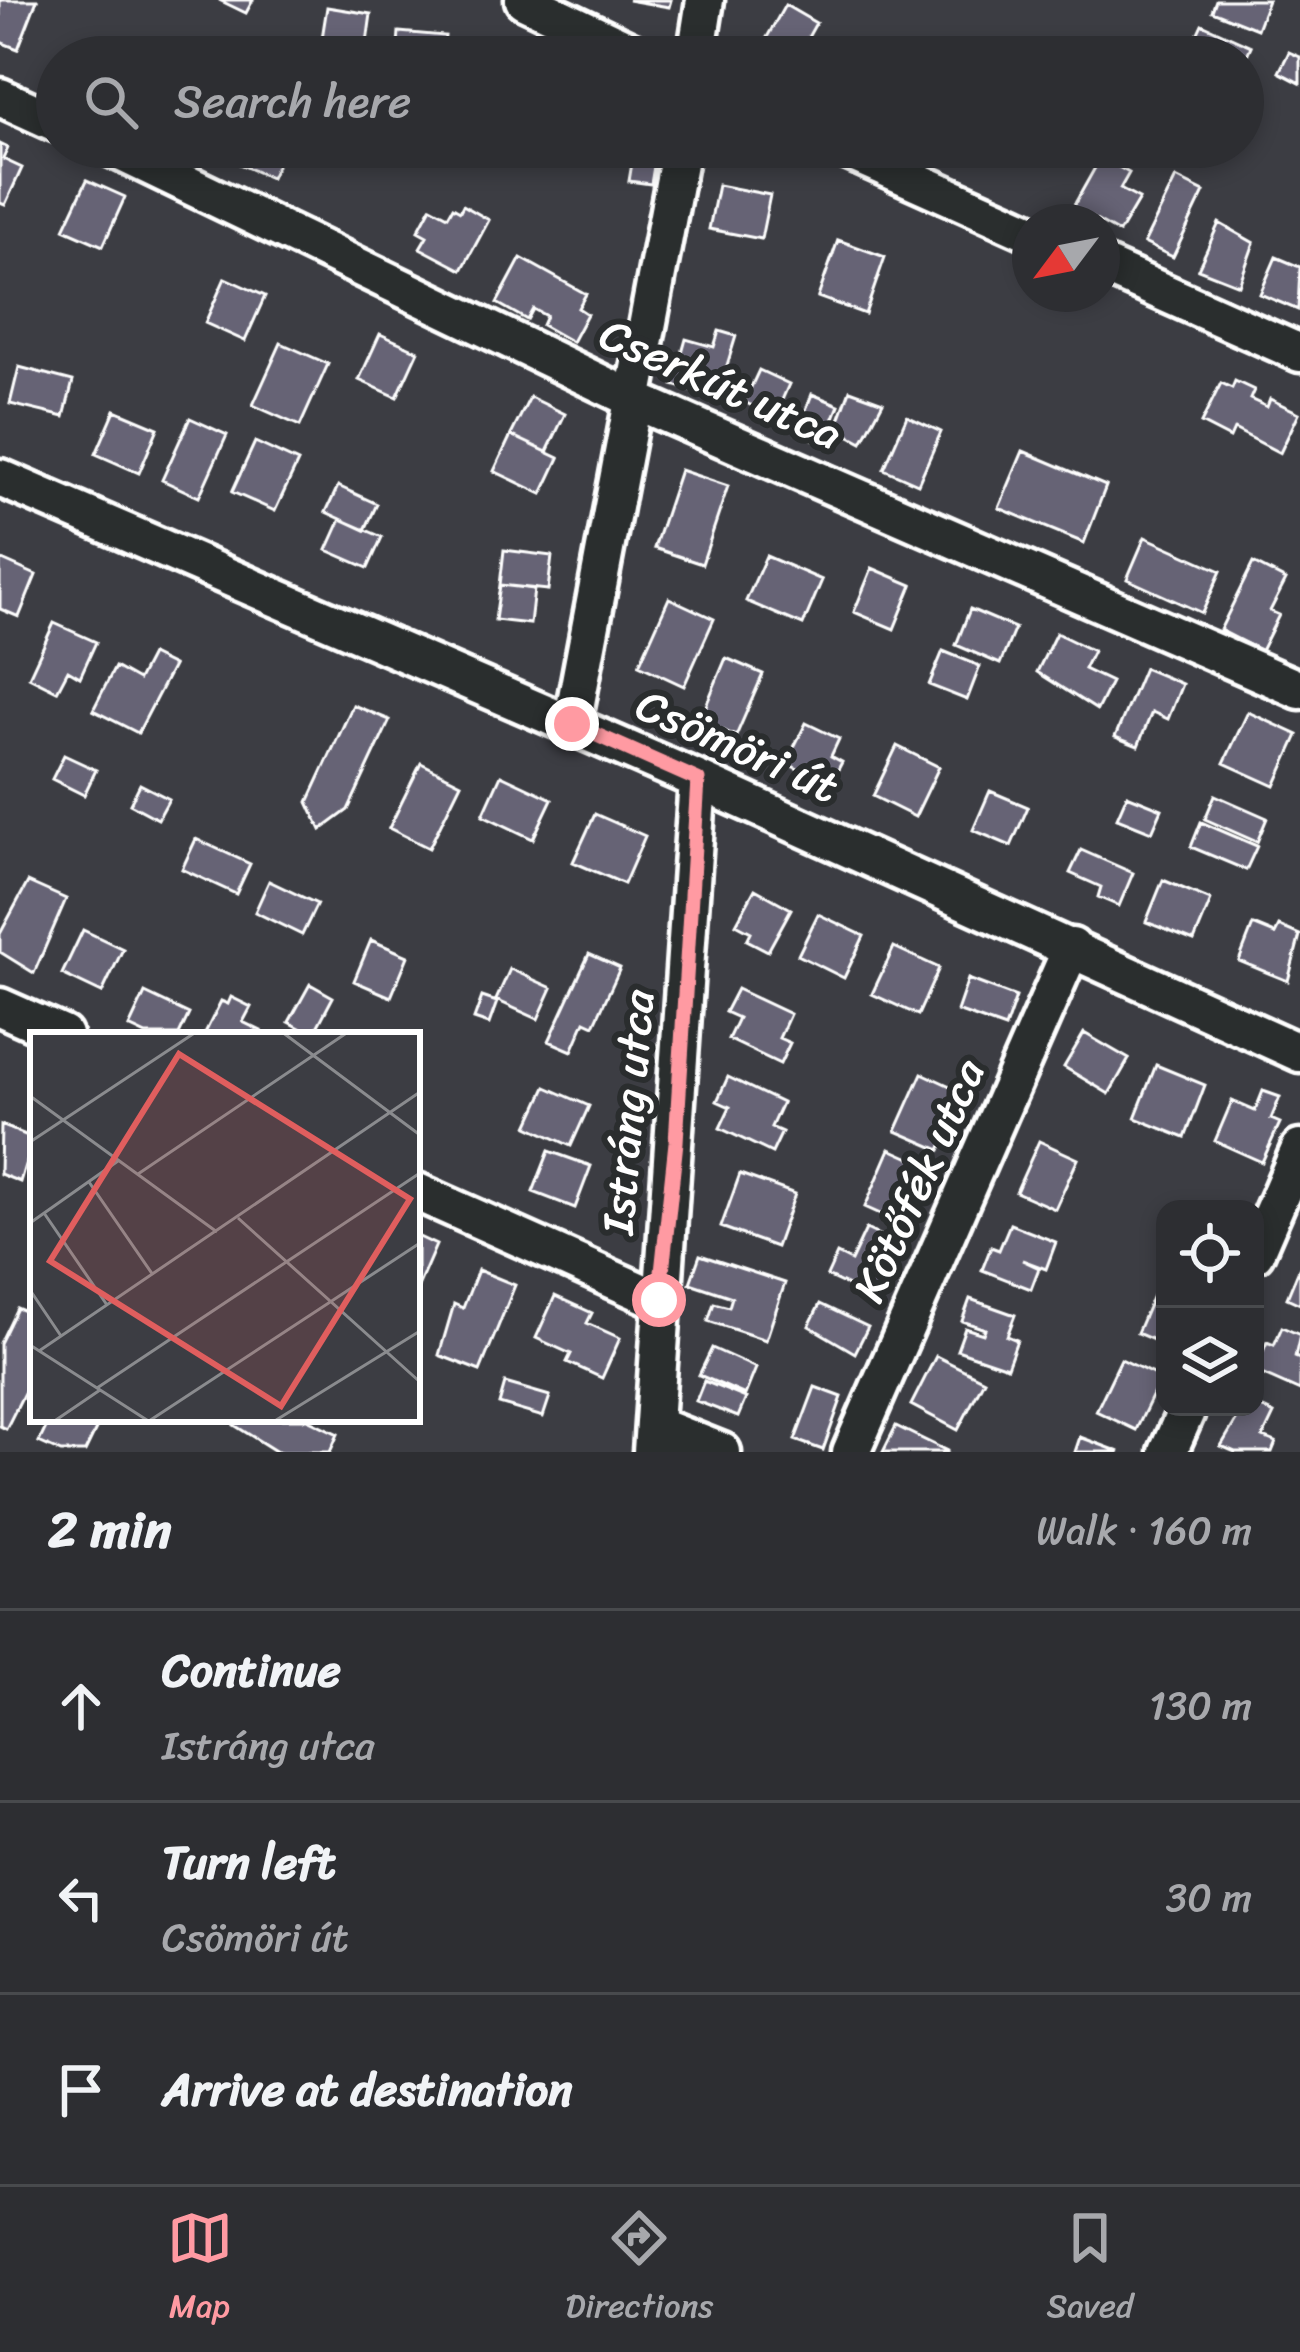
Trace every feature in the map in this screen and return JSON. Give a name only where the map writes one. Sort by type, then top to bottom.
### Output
[{"type":"street","points":[[524,0],[599,36]]},
{"type":"street","points":[[699,36],[705,0]]},
{"type":"street","points":[[0,97],[36,113]]},
{"type":"street","name":"Cserkút utca","points":[[154,168],[637,401],[1300,690]]},
{"type":"street","points":[[572,724],[637,401],[677,168]]},
{"type":"street","points":[[887,168],[1012,224]]},
{"type":"street","points":[[1120,273],[1300,353]]},
{"type":"street","name":"Csömöri út","points":[[0,478],[572,724],[1300,1053]]},
{"type":"street","name":"Istráng utca","points":[[653,1438],[698,780]]},
{"type":"street","name":"Kötőfék utca","points":[[851,1452],[1072,947]]},
{"type":"street","points":[[0,1007],[56,1032]]},
{"type":"street","points":[[1264,1231],[1300,1149]]},
{"type":"street","points":[[420,1193],[659,1300]]},
{"type":"street","points":[[1168,1452],[1184,1416]]},
{"type":"street","points":[[653,1438],[722,1452]]},
{"type":"building","points":[[0,0],[37,0],[18,49],[0,42]]},
{"type":"building","points":[[219,0],[253,0],[246,13]]},
{"type":"building","points":[[628,0],[671,0],[669,7]]},
{"type":"building","points":[[1216,0],[1268,0],[1257,29],[1212,11]]},
{"type":"building","points":[[785,5],[816,23],[809,36],[768,36]]},
{"type":"building","points":[[327,7],[371,14],[368,36],[322,36]]},
{"type":"building","points":[[1202,24],[1229,36],[1196,36]]},
{"type":"building","points":[[399,32],[445,36],[399,36]]},
{"type":"building","points":[[1289,52],[1300,57],[1300,83],[1279,72]]},
{"type":"building","points":[[0,144],[8,148],[3,159],[22,168],[5,205],[0,203]]},
{"type":"building","points":[[248,168],[276,168],[271,178]]},
{"type":"building","points":[[631,168],[654,168],[651,184],[629,181]]},
{"type":"building","points":[[1095,168],[1120,168],[1129,173],[1120,189],[1139,199],[1120,231],[1120,204],[1075,204]]},
{"type":"building","points":[[1176,178],[1204,192],[1173,257],[1144,243]]},
{"type":"building","points":[[87,180],[125,197],[103,246],[64,229]]},
{"type":"building","points":[[718,185],[770,195],[761,239],[709,229]]},
{"type":"building","points":[[463,205],[489,220],[462,270],[420,248],[427,236],[418,231],[431,207],[448,216],[453,207],[460,211]]},
{"type":"building","points":[[1219,223],[1254,243],[1239,285],[1198,269]]},
{"type":"building","points":[[838,240],[885,257],[865,314],[818,297]]},
{"type":"building","points":[[1276,257],[1300,267],[1298,310],[1260,294]]},
{"type":"building","points":[[521,258],[586,294],[578,308],[587,314],[572,342],[542,325],[546,316],[533,309],[527,320],[497,303]]},
{"type":"building","points":[[225,278],[265,296],[245,341],[205,323]]},
{"type":"building","points":[[719,331],[736,336],[717,398],[673,385],[686,339],[714,347]]},
{"type":"building","points":[[380,334],[418,351],[397,397],[359,380]]},
{"type":"building","points":[[281,343],[328,364],[300,426],[253,405]]},
{"type":"building","points":[[19,367],[73,381],[64,417],[10,404]]},
{"type":"building","points":[[759,370],[789,384],[775,416],[744,402]]},
{"type":"building","points":[[1235,381],[1254,390],[1250,399],[1267,407],[1270,399],[1299,413],[1280,453],[1234,429],[1230,438],[1201,423],[1221,383],[1232,388]]},
{"type":"building","points":[[850,390],[883,402],[862,442],[836,428]]},
{"type":"building","points":[[812,394],[839,405],[824,443],[797,433]]},
{"type":"building","points":[[530,397],[565,414],[547,452],[511,435]]},
{"type":"building","points":[[115,410],[158,428],[139,473],[96,454]]},
{"type":"building","points":[[907,416],[941,432],[918,484],[884,469]]},
{"type":"building","points":[[190,418],[227,435],[199,497],[162,480]]},
{"type":"building","points":[[511,435],[559,458],[542,494],[494,471]]},
{"type":"building","points":[[255,442],[298,462],[275,511],[232,492]]},
{"type":"building","points":[[1023,451],[1106,486],[1084,543],[999,508]]},
{"type":"building","points":[[680,470],[728,486],[702,564],[654,548]]},
{"type":"building","points":[[338,486],[377,504],[365,530],[326,512]]},
{"type":"building","points":[[341,519],[382,537],[368,568],[327,550]]},
{"type":"building","points":[[1145,537],[1221,571],[1202,613],[1127,579]]},
{"type":"building","points":[[504,550],[552,556],[548,590],[500,585]]},
{"type":"building","points":[[766,556],[822,580],[803,625],[746,601]]},
{"type":"building","points":[[0,559],[36,575],[19,617],[0,609]]},
{"type":"building","points":[[1253,563],[1286,580],[1270,611],[1279,615],[1261,651],[1220,630]]},
{"type":"building","points":[[872,568],[912,585],[894,629],[854,612]]},
{"type":"building","points":[[500,585],[534,589],[530,624],[495,620]]},
{"type":"building","points":[[669,598],[714,619],[684,686],[639,665]]},
{"type":"building","points":[[970,609],[1015,628],[1000,664],[956,645]]},
{"type":"building","points":[[54,623],[96,642],[80,677],[68,670],[57,691],[29,677]]},
{"type":"building","points":[[1056,633],[1093,651],[1084,669],[1111,682],[1097,710],[1037,672]]},
{"type":"building","points":[[943,651],[980,666],[967,700],[929,685]]},
{"type":"building","points":[[151,655],[173,666],[138,733],[93,710],[115,667],[138,680]]},
{"type":"building","points":[[726,658],[763,674],[736,736],[700,720]]},
{"type":"building","points":[[1144,668],[1182,684],[1168,719],[1152,712],[1138,746],[1115,737]]},
{"type":"building","points":[[353,705],[390,720],[348,810],[321,830],[308,802]]},
{"type":"building","points":[[1248,712],[1298,735],[1275,786],[1224,763]]},
{"type":"building","points":[[806,723],[839,739],[831,756],[842,762],[830,785],[786,763]]},
{"type":"building","points":[[897,746],[939,767],[915,817],[873,796]]},
{"type":"building","points":[[64,755],[96,770],[84,795],[52,779]]},
{"type":"building","points":[[421,763],[461,783],[429,848],[389,828]]},
{"type":"building","points":[[501,775],[552,799],[533,839],[483,815]]},
{"type":"building","points":[[140,784],[169,799],[158,819],[130,804]]},
{"type":"building","points":[[990,791],[1028,807],[1011,846],[973,830]]},
{"type":"building","points":[[1127,795],[1162,809],[1152,832],[1117,818]]},
{"type":"building","points":[[1215,795],[1267,818],[1257,842],[1205,819]]},
{"type":"building","points":[[595,814],[645,836],[624,884],[573,862]]},
{"type":"building","points":[[1201,822],[1257,846],[1246,870],[1191,847]]},
{"type":"building","points":[[196,839],[250,864],[236,894],[182,869]]},
{"type":"building","points":[[1081,850],[1133,873],[1119,906],[1098,897],[1101,887],[1070,873]]},
{"type":"building","points":[[1163,880],[1211,900],[1194,941],[1146,922]]},
{"type":"building","points":[[269,881],[317,904],[302,935],[255,912]]},
{"type":"building","points":[[28,882],[66,899],[34,973],[0,952],[0,934]]},
{"type":"building","points":[[755,889],[791,909],[768,951],[747,940],[751,932],[736,924]]},
{"type":"building","points":[[818,914],[864,936],[844,978],[798,955]]},
{"type":"building","points":[[1253,925],[1275,934],[1279,926],[1300,935],[1288,981],[1239,961]]},
{"type":"building","points":[[83,930],[123,949],[102,993],[62,974]]},
{"type":"building","points":[[371,940],[408,956],[391,997],[354,981]]},
{"type":"building","points":[[894,947],[939,968],[918,1015],[872,994]]},
{"type":"building","points":[[589,954],[620,968],[594,1025],[585,1021],[572,1051],[549,1041]]},
{"type":"building","points":[[510,969],[552,988],[538,1019],[496,1000]]},
{"type":"building","points":[[968,979],[1016,997],[1005,1028],[957,1011]]},
{"type":"building","points":[[310,984],[333,997],[315,1032],[289,1022]]},
{"type":"building","points":[[737,989],[790,1014],[779,1038],[790,1043],[780,1064],[728,1039],[738,1018],[725,1012]]},
{"type":"building","points":[[145,993],[189,1014],[180,1032],[140,1032],[129,1027]]},
{"type":"building","points":[[231,997],[251,1007],[243,1022],[260,1032],[206,1032],[221,1001],[228,1004]]},
{"type":"building","points":[[482,997],[497,1002],[489,1024],[474,1019]]},
{"type":"building","points":[[1084,1033],[1129,1059],[1109,1094],[1064,1067]]},
{"type":"building","points":[[1156,1065],[1205,1085],[1185,1138],[1135,1118]]},
{"type":"building","points":[[922,1073],[965,1093],[940,1150],[896,1131]]},
{"type":"building","points":[[728,1077],[782,1103],[771,1127],[782,1132],[772,1153],[720,1128],[730,1107],[717,1101]]},
{"type":"building","points":[[546,1087],[589,1106],[571,1146],[528,1126]]},
{"type":"building","points":[[1263,1091],[1280,1097],[1271,1119],[1280,1123],[1262,1162],[1215,1141],[1232,1101],[1255,1111]]},
{"type":"building","points":[[1,1125],[30,1137],[30,1148],[20,1182],[0,1174]]},
{"type":"building","points":[[1039,1141],[1078,1159],[1055,1209],[1016,1192]]},
{"type":"building","points":[[890,1149],[932,1168],[907,1226],[865,1207]]},
{"type":"building","points":[[549,1151],[591,1166],[575,1208],[533,1192]]},
{"type":"building","points":[[740,1174],[795,1194],[776,1247],[721,1227]]},
{"type":"building","points":[[1010,1224],[1056,1242],[1046,1269],[1022,1260],[1039,1268],[1031,1289],[982,1270],[991,1247],[999,1250]]},
{"type":"building","points":[[866,1229],[906,1248],[881,1301],[827,1276],[837,1254],[851,1261]]},
{"type":"building","points":[[420,1237],[436,1245],[420,1282]]},
{"type":"building","points":[[700,1255],[785,1283],[766,1340],[708,1321],[714,1303],[729,1307],[732,1297],[690,1283]]},
{"type":"building","points":[[478,1270],[515,1285],[480,1371],[439,1355],[454,1304],[463,1308]]},
{"type":"building","points":[[1300,1270],[1300,1304],[1287,1298]]},
{"type":"building","points":[[1156,1288],[1156,1341],[1137,1333]]},
{"type":"building","points":[[555,1296],[592,1313],[587,1323],[620,1338],[602,1378],[567,1362],[571,1354],[536,1338]]},
{"type":"building","points":[[970,1299],[1015,1315],[1007,1336],[1017,1340],[1007,1367],[957,1350],[965,1328],[983,1334],[985,1329],[962,1321]]},
{"type":"building","points":[[820,1304],[868,1327],[855,1353],[809,1326]]},
{"type":"building","points":[[17,1308],[30,1314],[30,1381],[6,1429],[0,1426],[0,1343]]},
{"type":"building","points":[[1282,1327],[1300,1335],[1295,1357],[1300,1359],[1300,1391],[1264,1375],[1264,1349],[1267,1342],[1274,1345]]},
{"type":"building","points":[[712,1348],[756,1368],[745,1395],[699,1375]]},
{"type":"building","points":[[936,1356],[984,1380],[958,1430],[911,1405]]},
{"type":"building","points":[[1121,1359],[1156,1376],[1156,1388],[1136,1430],[1096,1411]]},
{"type":"building","points":[[704,1381],[746,1398],[738,1417],[696,1401]]},
{"type":"building","points":[[505,1383],[550,1396],[543,1417],[499,1404]]},
{"type":"building","points":[[815,1387],[842,1397],[823,1450],[795,1440]]},
{"type":"building","points":[[1264,1409],[1274,1414],[1263,1437],[1276,1442],[1272,1452],[1235,1452],[1221,1446],[1239,1416],[1264,1416]]},
{"type":"building","points":[[49,1422],[100,1422],[85,1452],[61,1452],[39,1442]]},
{"type":"building","points":[[313,1422],[338,1434],[330,1452],[277,1452],[234,1425]]},
{"type":"building","points":[[896,1426],[947,1451],[947,1452],[883,1452]]},
{"type":"building","points":[[1080,1437],[1120,1452],[1075,1452]]},
{"type":"route","points":[[572,724],[698,780],[676,1142],[659,1300]]}]
